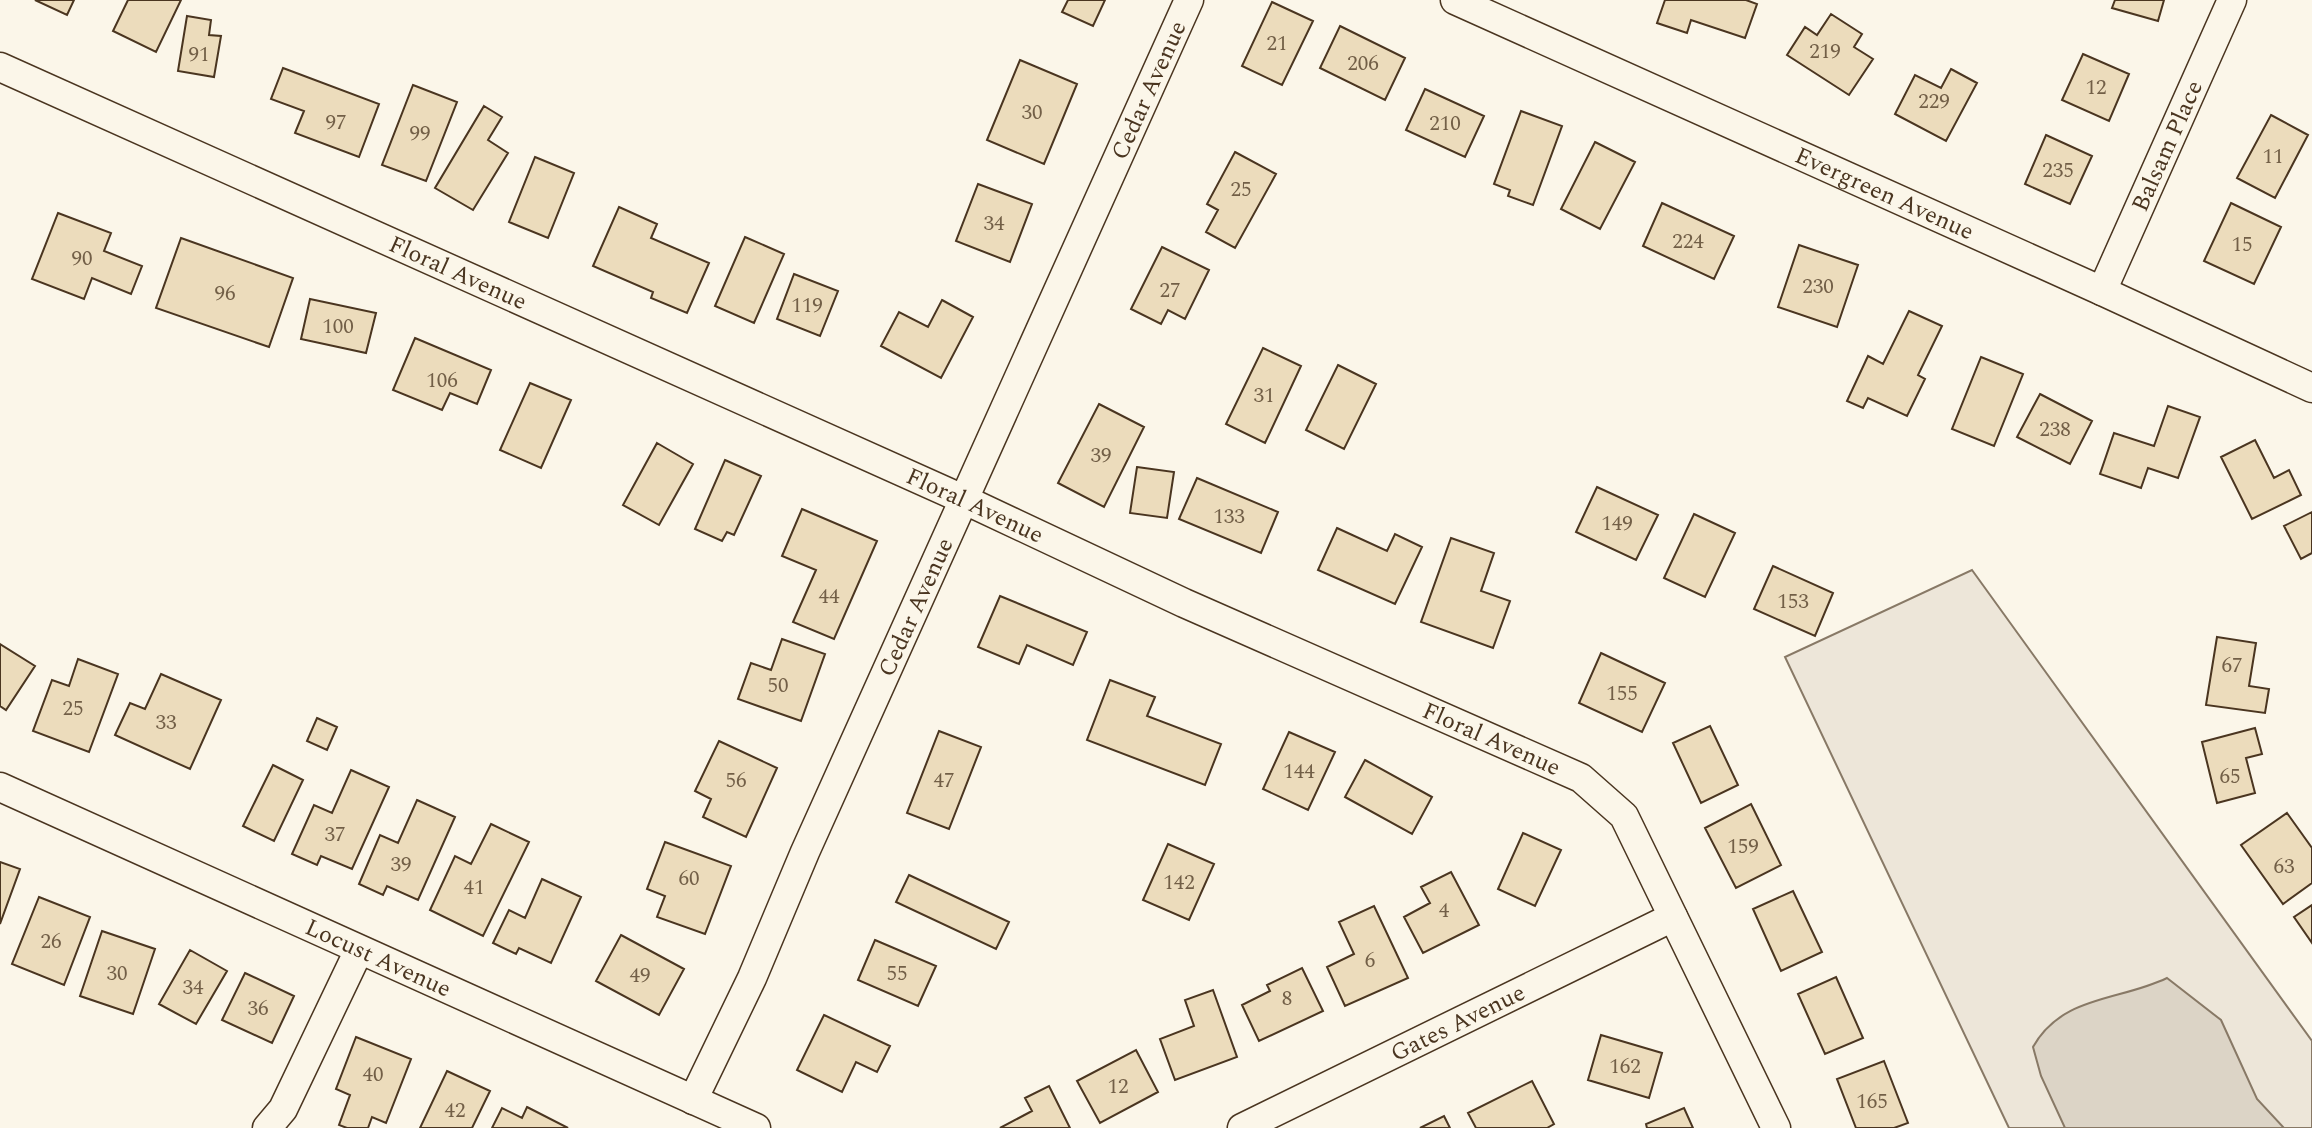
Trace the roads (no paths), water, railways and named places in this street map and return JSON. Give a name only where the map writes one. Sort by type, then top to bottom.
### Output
[{"type":"street","name":"Cedar Avenue","points":[[693,1100],[752,978],[805,852],[1189,0]]},
{"type":"street","name":"Evergreen Avenue","points":[[1455,0],[2102,290],[2312,388]]},
{"type":"street","name":"Balsam Place","points":[[2102,290],[2232,0]]},
{"type":"street","name":"Floral Avenue","points":[[0,67],[965,500],[1184,603],[1581,778],[1624,816],[1776,1128]]},
{"type":"street","name":"Locust Avenue","points":[[0,787],[756,1128]]},
{"type":"street","name":"Gates Avenue","points":[[1242,1128],[1673,917]]},
{"type":"street","points":[[267,1128],[283,1109],[359,950]]}]
